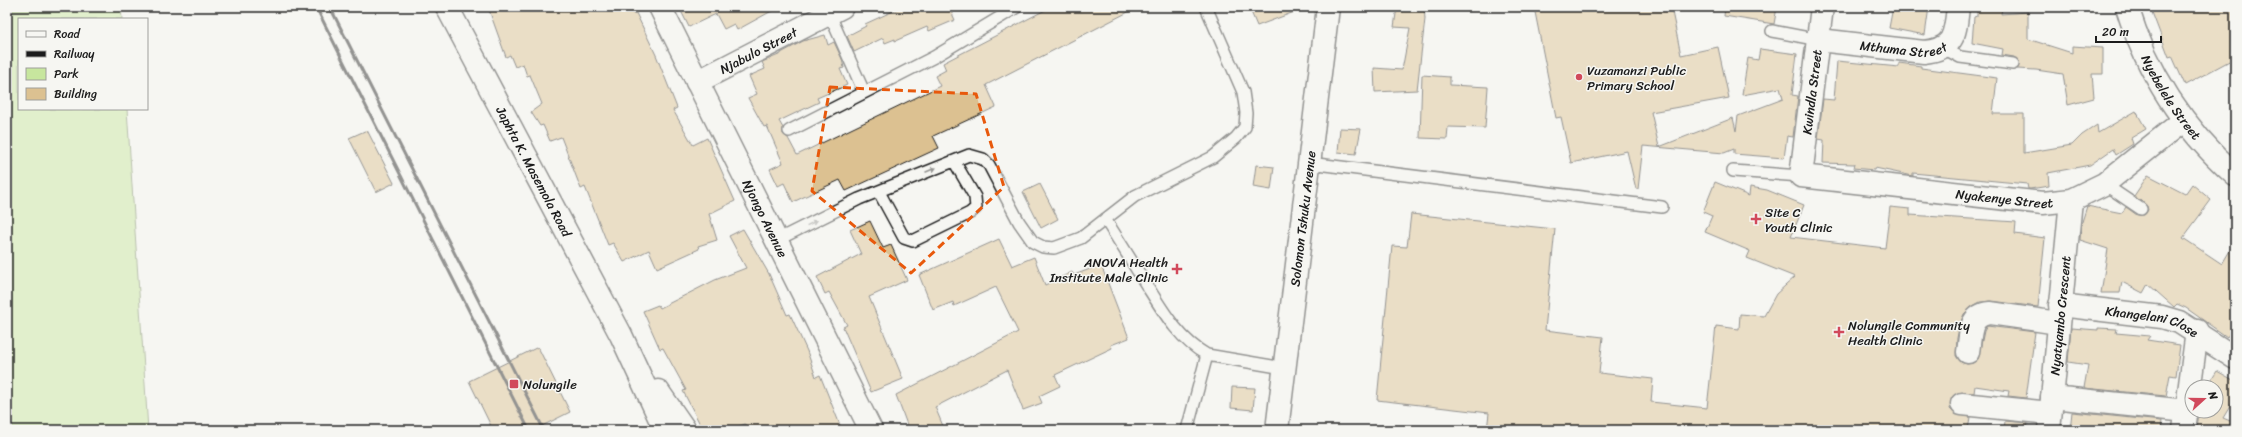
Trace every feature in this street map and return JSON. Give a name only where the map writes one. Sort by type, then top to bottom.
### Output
[{"type":"street","name":"Japhta K. Masemola Road","points":[[447,7],[621,336],[665,430]]},
{"type":"street","name":"Njongo Avenue","points":[[660,7],[871,430]]},
{"type":"street","name":"Solomon Tshuku Avenue","points":[[1277,430],[1328,7]]},
{"type":"street","name":"Kwindla Street","points":[[1801,176],[1822,7]]},
{"type":"street","name":"Mthuma Street","points":[[1819,40],[1924,52],[1943,48],[1953,36],[1958,7]]},
{"type":"street","name":"Nyebelele Street","points":[[2127,7],[2137,38],[2153,71],[2183,120],[2218,160],[2235,175]]},
{"type":"street","name":"Njabulo Street","points":[[697,82],[836,10]]},
{"type":"street","name":"Nyakenye Street","points":[[1801,176],[2043,202],[2071,200],[2104,184],[2183,120]]},
{"type":"street","name":"Nyatyambo Crescent","points":[[2050,413],[2071,200]]},
{"type":"street","name":"Khangelani Close","points":[[1968,352],[1974,321],[1979,315],[1990,313],[2059,314],[2162,317],[2179,322],[2197,331],[2235,358]]},
{"type":"street","points":[[1962,404],[2050,413],[2185,420],[2197,331]]},
{"type":"street","name":"Japhta K. Masemola Road","points":[[621,336],[685,430]]},
{"type":"lane","points":[[789,131],[934,56],[1017,7]]},
{"type":"lane","points":[[777,240],[859,200],[969,155],[983,159],[1033,242],[1043,247],[1054,248],[1080,238],[1135,196],[1213,157],[1236,138],[1245,127],[1246,113],[1243,92],[1206,7]]},
{"type":"lane","points":[[836,10],[864,92]]},
{"type":"lane","points":[[1772,31],[1819,40]]},
{"type":"lane","points":[[1943,48],[1960,57],[2013,64]]},
{"type":"lane","points":[[879,192],[904,238],[913,241],[970,213],[976,208],[975,196],[954,161]]},
{"type":"lane","points":[[1309,163],[1662,207]]},
{"type":"lane","points":[[1733,170],[1801,176]]},
{"type":"lane","points":[[2104,184],[2141,209]]},
{"type":"lane","points":[[1105,218],[1179,333],[1196,348],[1207,354],[1284,368]]},
{"type":"lane","points":[[1187,430],[1207,354]]},
{"type":"highlighted area","points":[[830,87],[976,94],[1004,187],[911,273],[812,191]]},
{"type":"green space","points":[[7,7],[121,7],[122,18],[18,18],[18,110],[127,110],[148,430],[7,430]]},
{"type":"building","points":[[488,7],[630,7],[633,14],[636,13],[656,55],[677,108],[673,110],[693,145],[707,138],[735,201],[709,214],[717,240],[698,246],[699,249],[657,268],[649,250],[624,262],[613,243],[608,245],[585,187],[581,189],[561,137],[550,141],[543,125],[540,126],[531,112],[542,104],[530,75],[527,76],[523,64],[515,67],[510,55],[506,57]]},
{"type":"building","points":[[679,7],[779,7],[737,30],[734,24],[724,29],[716,14],[689,27]]},
{"type":"building","points":[[902,7],[949,7],[955,20],[929,31],[927,27],[895,41],[895,39],[885,43],[883,38],[854,52],[847,36],[866,26],[865,24]]},
{"type":"building","points":[[1051,7],[1138,7],[986,85],[996,107],[933,136],[939,148],[846,191],[840,180],[793,202],[784,183],[778,186],[770,169],[783,163],[767,126],[764,127],[748,98],[757,94],[749,76],[765,69],[762,62],[781,54],[803,41],[825,35],[828,45],[834,42],[842,59],[844,68],[840,69],[847,85],[817,98],[819,102],[779,121],[783,128],[783,134],[788,138],[797,155],[940,86],[935,76],[946,70],[943,63]]},
{"type":"building","points":[[1249,7],[1304,7],[1305,8],[1257,26]]},
{"type":"building","points":[[1397,7],[1424,7],[1425,19],[1417,90],[1375,92],[1374,68],[1402,70],[1410,28],[1394,27]]},
{"type":"building","points":[[1534,7],[1671,7],[1681,55],[1718,47],[1729,98],[1651,112],[1659,147],[1733,118],[1736,131],[1738,116],[1783,99],[1780,88],[1742,95],[1748,58],[1758,60],[1760,49],[1797,54],[1792,95],[1798,96],[1793,137],[1787,136],[1784,158],[1734,154],[1734,149],[1724,153],[1643,146],[1638,189],[1636,189],[1627,151],[1571,163],[1561,117],[1556,118]]},
{"type":"building","points":[[1725,7],[1777,7],[1774,24],[1724,16]]},
{"type":"building","points":[[1893,7],[1929,7],[1925,35],[1889,28]]},
{"type":"building","points":[[2150,7],[2235,7],[2235,58],[2185,85],[2172,56],[2169,57]]},
{"type":"building","points":[[1977,9],[2002,9],[2001,14],[2028,12],[2028,39],[2072,53],[2072,46],[2103,48],[2103,74],[2092,74],[2094,98],[2068,105],[2063,74],[2017,69],[2019,61],[2014,57],[2002,55],[2003,49],[1972,43],[1974,17],[1977,16]]},
{"type":"building","points":[[1837,61],[1899,67],[1899,63],[1921,66],[1921,68],[1997,78],[1993,114],[2024,114],[2024,153],[2072,145],[2082,135],[2097,125],[2098,133],[2136,111],[2146,129],[2131,138],[2133,144],[2116,155],[2113,149],[2090,165],[2048,173],[2049,186],[2030,189],[2028,189],[2027,184],[1913,173],[1913,176],[1875,168],[1874,170],[1853,168],[1854,164],[1823,163],[1824,140],[1818,139],[1823,99],[1834,100]]},
{"type":"building","points":[[1422,75],[1450,77],[1450,85],[1488,87],[1485,128],[1448,127],[1447,139],[1420,138]]},
{"type":"building","points":[[1340,128],[1361,129],[1356,154],[1338,152]]},
{"type":"building","points":[[367,130],[394,183],[376,192],[349,138]]},
{"type":"building","points":[[1256,165],[1274,167],[1271,190],[1253,187]]},
{"type":"building","points":[[2148,175],[2185,194],[2192,184],[2211,200],[2183,238],[2222,264],[2235,242],[2235,326],[2227,337],[2186,308],[2177,304],[2174,307],[2148,284],[2143,293],[2122,282],[2120,293],[2101,293],[2108,249],[2080,240],[2081,225],[2087,206],[2122,213],[2126,207],[2137,215],[2144,215],[2148,210],[2147,206],[2134,196]]},
{"type":"building","points":[[1715,182],[1749,196],[1750,187],[1767,190],[1804,205],[1791,237],[1885,248],[1890,207],[1910,209],[1910,215],[2016,222],[2015,234],[2045,238],[2038,307],[1992,301],[1980,302],[1971,307],[1964,314],[1957,338],[1956,356],[1961,362],[1967,364],[1973,363],[1978,359],[1984,331],[1987,326],[2035,332],[2026,398],[2008,396],[2009,391],[1975,386],[1974,393],[1957,393],[1952,397],[1950,409],[1955,414],[1970,417],[1968,430],[1487,430],[1489,413],[1377,400],[1392,246],[1407,247],[1411,214],[1555,229],[1545,330],[1603,337],[1599,373],[1653,379],[1651,402],[1707,408],[1716,326],[1739,329],[1740,314],[1764,316],[1776,294],[1795,277],[1747,258],[1750,251],[1705,232],[1712,216],[1703,212]]},
{"type":"building","points":[[1040,184],[1058,219],[1041,228],[1023,192]]},
{"type":"building","points":[[870,221],[883,248],[891,245],[907,280],[869,297],[903,379],[871,392],[843,327],[847,325],[829,292],[825,294],[817,277],[861,254],[850,230]]},
{"type":"building","points":[[743,229],[769,274],[787,315],[790,314],[807,351],[816,377],[820,375],[842,430],[747,430],[745,424],[729,430],[703,430],[683,391],[686,390],[663,348],[660,349],[643,311],[658,305],[660,308],[715,280],[746,268],[729,236]]},
{"type":"building","points":[[999,239],[1012,266],[1034,257],[1045,285],[1072,272],[1074,275],[1101,265],[1129,338],[1111,345],[1112,348],[1055,375],[1060,386],[1039,396],[1042,403],[1023,410],[1007,370],[935,407],[943,426],[932,430],[909,430],[896,395],[1018,332],[996,287],[954,306],[953,302],[933,310],[919,275]]},
{"type":"building","points":[[2071,328],[2098,330],[2098,328],[2117,329],[2116,333],[2150,336],[2147,340],[2180,345],[2176,376],[2170,375],[2166,396],[2084,388],[2088,365],[2068,362]]},
{"type":"building","points":[[538,347],[570,412],[534,430],[493,430],[469,381]]},
{"type":"building","points":[[2217,371],[2235,381],[2235,398],[2224,416],[2224,379],[2212,379]]},
{"type":"building","points":[[1232,387],[1255,388],[1253,410],[1231,408]]},
{"type":"building","points":[[2072,412],[2162,421],[2161,430],[2070,430]]},
{"type":"building","points":[[2224,418],[2235,423],[2235,430],[2197,430],[2198,419]]},
{"type":"building","points":[[2005,421],[2028,423],[2027,430],[2004,430]]},
{"type":"railway","points":[[316,7],[529,430]]},
{"type":"railway","points":[[330,7],[544,430]]},
{"type":"place","name":"Vuzamanzi Public Primary School","points":[[1579,77]]},
{"type":"place","name":"Site C Youth Clinic","points":[[1756,219]]},
{"type":"place","name":"ANOVA Health Institute Male Clinic","points":[[1177,269]]},
{"type":"place","name":"Nolungile Community Health Clinic","points":[[1839,332]]},
{"type":"place","name":"Nolungile","points":[[514,384]]}]
